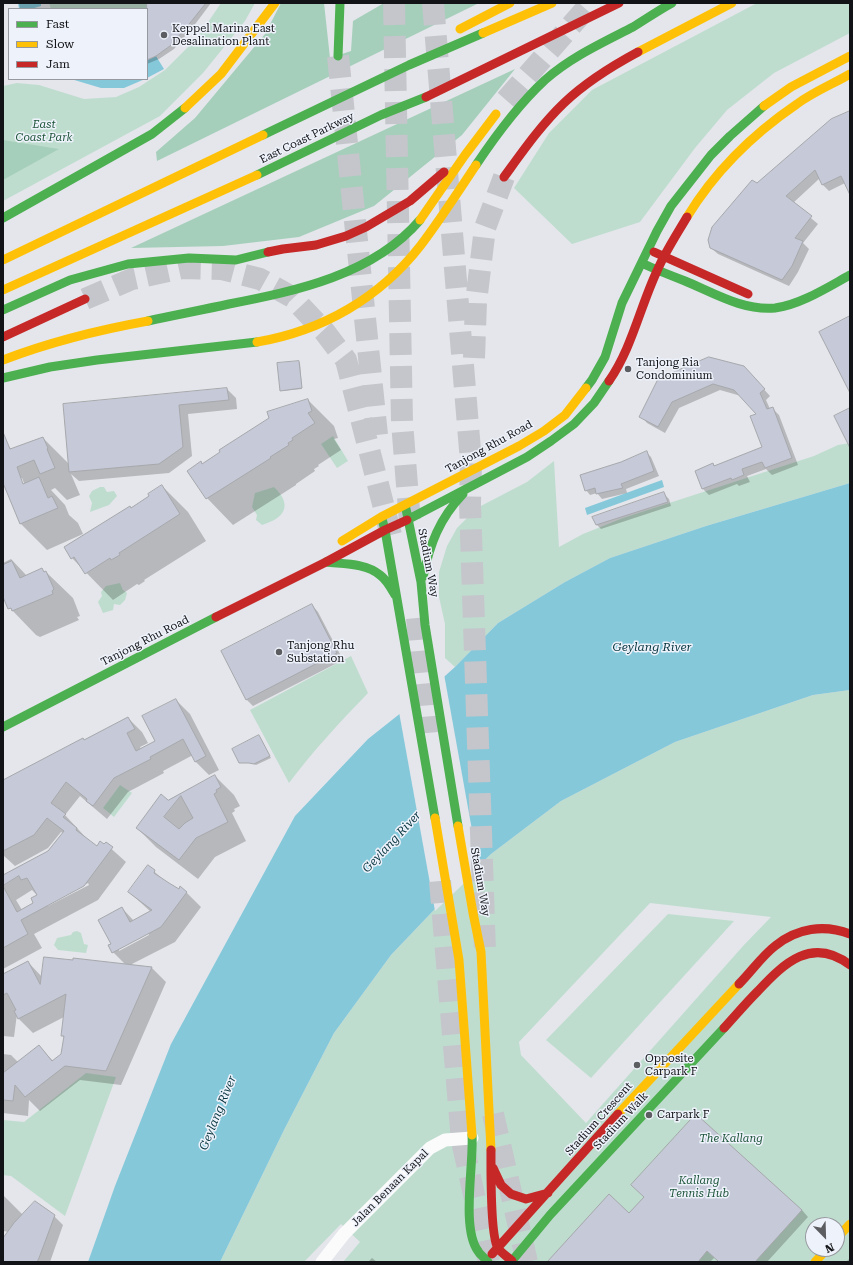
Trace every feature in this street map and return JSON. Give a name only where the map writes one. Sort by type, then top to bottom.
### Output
[{"type":"main road","points":[[3,218],[152,134],[188,106],[221,74],[275,3]]},
{"type":"main road","points":[[338,56],[340,3]]},
{"type":"main road","points":[[452,33],[510,3]]},
{"type":"main road","name":"East Coast Parkway","points":[[3,260],[409,65],[552,3]]},
{"type":"main road","name":"East Coast Parkway","points":[[3,290],[100,245],[237,185],[381,115],[619,3]]},
{"type":"main road","points":[[3,378],[87,360],[246,344],[295,334],[317,326],[337,316],[378,287],[399,268],[421,244],[510,117],[547,78],[558,68],[576,56],[672,3]]},
{"type":"main road","points":[[504,177],[515,160],[542,126],[564,103],[585,85],[620,62],[732,3]]},
{"type":"main road","points":[[409,65],[428,46]]},
{"type":"main road","name":"Tanjong Rhu Road","points":[[335,545],[381,517],[519,446],[544,431],[565,415],[592,380],[606,357],[622,303],[656,231],[671,206],[711,156],[730,136],[764,106],[791,87],[850,56]]},
{"type":"main road","name":"Tanjong Rhu Road","points":[[3,727],[244,602],[326,562],[385,530],[408,520],[494,473],[527,457],[551,442],[574,424],[594,403],[614,374],[632,336],[657,270],[688,215],[708,186],[729,161],[760,132],[798,103],[850,74]]},
{"type":"main road","points":[[3,360],[56,341],[76,336],[231,304],[312,285],[356,268],[376,257],[394,244],[421,220],[473,142],[502,106]]},
{"type":"main road","points":[[133,156],[152,134]]},
{"type":"main road","points":[[3,310],[70,280],[128,264],[189,258],[236,260],[283,249],[316,245],[346,236],[366,227],[410,201],[441,175],[473,142]]},
{"type":"main road","points":[[648,250],[757,298],[753,307]]},
{"type":"main road","points":[[642,262],[657,270],[726,298],[753,307],[776,308],[789,304],[850,275]]},
{"type":"main road","points":[[650,288],[656,281],[662,278],[674,276]]},
{"type":"main road","points":[[3,337],[85,299]]},
{"type":"main road","points":[[422,582],[429,547],[439,526],[457,500],[472,486]]},
{"type":"main road","name":"Stadium Way","points":[[405,506],[422,582],[425,625],[480,952],[492,1166],[492,1204],[495,1236],[498,1248]]},
{"type":"main road","points":[[381,517],[385,530],[403,627],[459,960],[472,1138],[469,1207],[472,1238],[476,1250],[486,1262]]},
{"type":"main road","name":"Tanjong Rhu Road","points":[[298,576],[316,557]]},
{"type":"main road","points":[[326,562],[352,565],[368,569],[381,576],[398,599]]},
{"type":"main road","name":"Stadium Crescent","points":[[486,1262],[775,946],[793,935],[824,927],[842,930],[850,934]]},
{"type":"main road","name":"Stadium Walk","points":[[512,1261],[550,1215],[782,966],[795,957],[808,953],[824,953],[844,960],[850,965]]},
{"type":"main road","points":[[492,1166],[501,1185],[511,1194],[526,1199],[548,1193]]},
{"type":"main road","points":[[498,1248],[512,1261]]},
{"type":"street","name":"Jalan Benaan Kapal","points":[[322,1262],[344,1234],[430,1148],[445,1140],[472,1138]]},
{"type":"green space","points":[[49,3],[195,3],[148,9],[51,8]]},
{"type":"green space","name":"East Coast Park","points":[[221,3],[255,3],[245,21],[203,73],[160,116],[3,201],[3,86],[17,83],[39,85],[84,99],[116,97],[139,87],[165,70],[198,37]]},
{"type":"green space","points":[[281,3],[324,3],[330,58],[351,51],[353,21],[384,3],[479,3],[157,161],[156,152],[195,118],[265,34]]},
{"type":"green space","points":[[757,3],[850,3],[850,33],[774,73],[727,110],[695,148],[640,222],[572,244],[514,188],[549,133],[592,90]]},
{"type":"green space","points":[[515,69],[462,135],[374,206],[299,237],[223,246],[131,248]]},
{"type":"green space","points":[[3,140],[59,149],[3,180]]},
{"type":"green space","points":[[333,436],[348,461],[337,468],[321,444]]},
{"type":"green space","points":[[850,443],[850,483],[706,526],[610,558],[565,582],[498,623],[455,667],[445,658],[445,624],[439,597],[439,572],[447,546],[457,528],[477,508],[527,482],[554,461],[559,547],[583,534],[623,518],[814,456],[838,445]]},
{"type":"green space","points":[[100,487],[104,487],[107,492],[114,491],[117,496],[109,505],[90,512],[92,503],[89,496],[92,491]]},
{"type":"green space","points":[[274,487],[283,500],[285,505],[284,510],[276,519],[262,525],[256,520],[257,515],[252,507],[255,493]]},
{"type":"green space","points":[[120,583],[123,590],[127,593],[125,600],[120,605],[114,604],[113,610],[103,613],[98,602],[102,596],[101,592],[106,586]]},
{"type":"green space","points":[[351,656],[368,693],[327,737],[289,783],[250,710]]},
{"type":"green space","name":"The Kallang","points":[[850,690],[850,1262],[343,1262],[360,1242],[341,1224],[304,1262],[220,1262],[284,1130],[334,1033],[391,955],[491,854],[561,801],[675,742],[813,695]],"holes":[[[650,903],[771,917],[743,946],[586,1123],[521,1055],[519,1042]]]},
{"type":"green space","points":[[120,785],[132,793],[114,817],[103,808]]},
{"type":"green space","points":[[668,914],[734,921],[591,1078],[546,1040]]},
{"type":"green space","points":[[77,931],[81,933],[84,944],[88,945],[86,953],[58,950],[54,945],[57,938],[71,935],[73,932]]},
{"type":"green space","points":[[86,1073],[116,1077],[65,1216],[11,1176],[3,1175],[3,1120],[24,1122]]},
{"type":"water","points":[[18,3],[41,3],[41,6],[34,8],[19,8]]},
{"type":"water","points":[[156,56],[164,69],[148,77],[148,60]]},
{"type":"water","points":[[74,80],[143,80],[124,88],[101,88]]},
{"type":"water","points":[[662,480],[664,487],[587,515],[585,508]]},
{"type":"water","name":"Geylang River","points":[[850,483],[850,690],[813,695],[675,742],[561,801],[491,854],[391,955],[334,1033],[284,1130],[220,1262],[88,1262],[115,1186],[171,1044],[295,816],[368,739],[426,693],[455,667],[498,623],[565,582],[610,558],[706,526]]},
{"type":"pier","points":[[444,674],[479,869],[435,911],[399,712]]},
{"type":"building","name":"Keppel Marina East Desalination Plant","points":[[147,3],[206,3],[170,46],[148,60]]},
{"type":"building","points":[[850,111],[850,195],[841,176],[822,185],[815,170],[786,196],[812,216],[795,238],[803,241],[792,266],[782,280],[710,248],[708,240],[712,227],[752,180],[757,183],[831,119]]},
{"type":"building","points":[[850,316],[850,393],[819,332]]},
{"type":"building","points":[[709,357],[744,366],[765,389],[760,393],[767,409],[773,407],[792,458],[765,468],[762,462],[742,469],[744,475],[732,480],[731,478],[702,489],[695,471],[713,463],[714,466],[762,447],[750,416],[756,414],[734,390],[713,384],[672,402],[658,427],[639,417],[658,379]]},
{"type":"building","points":[[299,361],[302,388],[280,391],[277,363]]},
{"type":"building","points":[[227,388],[229,400],[179,405],[183,447],[159,464],[69,472],[63,404]]},
{"type":"building","points":[[308,399],[312,411],[308,413],[315,423],[292,438],[293,440],[288,443],[289,445],[270,457],[271,458],[206,499],[187,471],[201,461],[202,464],[220,452],[219,450],[269,418],[267,412]]},
{"type":"building","points":[[850,408],[850,448],[834,416]]},
{"type":"building","points":[[3,432],[10,449],[43,437],[55,468],[40,474],[34,460],[17,467],[23,484],[39,477],[48,498],[52,496],[58,508],[20,524],[3,483]]},
{"type":"building","points":[[647,451],[654,471],[621,484],[623,488],[596,494],[595,488],[585,491],[580,475],[621,462]]},
{"type":"building","points":[[162,485],[180,514],[119,553],[120,555],[111,560],[110,558],[85,574],[74,557],[71,559],[64,547],[130,506],[131,508]]},
{"type":"building","points":[[664,492],[668,502],[596,525],[592,517]]},
{"type":"building","points":[[12,561],[20,578],[42,568],[44,572],[46,571],[54,589],[52,591],[53,594],[12,611],[11,608],[8,609],[3,597],[3,565]]},
{"type":"building","name":"Tanjong Rhu Substation","points":[[312,604],[337,653],[246,700],[221,651]]},
{"type":"building","points":[[176,699],[206,756],[195,762],[183,739],[150,757],[151,759],[114,778],[93,806],[86,801],[87,799],[66,782],[51,803],[66,814],[63,817],[77,828],[76,830],[97,846],[100,841],[104,844],[106,842],[113,847],[84,886],[21,920],[28,934],[3,948],[3,886],[3,875],[48,851],[64,831],[47,818],[34,835],[3,851],[3,780],[83,738],[84,740],[128,717],[135,729],[127,733],[136,751],[155,741],[142,716]],"holes":[[[19,876],[21,880],[27,878],[37,895],[31,898],[33,903],[17,912],[3,886]]]},
{"type":"building","points":[[259,735],[270,756],[254,764],[239,763],[232,749]]},
{"type":"building","points":[[215,775],[221,787],[216,790],[217,792],[214,794],[228,822],[196,838],[179,860],[136,828],[161,794],[168,800]],"holes":[[[181,796],[193,818],[179,829],[164,817]]]},
{"type":"building","points":[[148,865],[155,870],[154,873],[179,889],[180,886],[187,892],[161,927],[112,953],[108,945],[111,944],[98,920],[122,907],[130,922],[152,910],[128,892]]},
{"type":"building","points":[[44,957],[73,960],[73,958],[152,967],[106,1071],[65,1066],[25,1097],[15,1085],[13,1101],[3,1100],[3,1073],[39,1045],[52,1061],[61,1054],[64,1036],[61,1036],[66,994],[18,1019],[14,1011],[16,1010],[7,993],[3,995],[3,974],[28,961],[40,984]]},
{"type":"building","name":"Kallang Tennis Hub","points":[[696,1114],[802,1210],[755,1262],[719,1262],[707,1251],[698,1262],[547,1262],[609,1194],[629,1213],[644,1197],[631,1185]]},
{"type":"building","points":[[35,1201],[55,1215],[37,1262],[3,1262],[3,1238],[14,1223]]},
{"type":"tunnel","points":[[394,3],[402,422],[410,523]]},
{"type":"tunnel","points":[[433,3],[471,462],[470,504],[485,952]]},
{"type":"tunnel","points":[[506,100],[591,3]]},
{"type":"tunnel","points":[[338,56],[377,435]]},
{"type":"tunnel","points":[[474,358],[476,302],[485,228],[504,177]]},
{"type":"tunnel","points":[[85,299],[132,279],[182,268],[222,269],[260,279],[292,297],[324,331],[346,360],[391,535]]},
{"type":"tunnel","points":[[417,618],[427,733]]},
{"type":"tunnel","points":[[440,881],[462,1141],[489,1262]]},
{"type":"tunnel","points":[[493,1114],[527,1262]]},
{"type":"traffic: fast","points":[[338,56],[340,3]]},
{"type":"traffic: fast","points":[[476,165],[508,121],[545,80],[576,57],[633,27],[672,3]]},
{"type":"traffic: fast","points":[[263,135],[409,65],[483,33]]},
{"type":"traffic: fast","points":[[257,175],[381,115],[426,97]]},
{"type":"traffic: fast","points":[[586,388],[605,357],[622,303],[657,231],[671,206],[711,155],[764,106]]},
{"type":"traffic: fast","points":[[3,218],[152,134],[185,108]]},
{"type":"traffic: fast","points":[[148,321],[255,299],[332,278],[357,267],[380,254],[401,239],[420,220]]},
{"type":"traffic: fast","points":[[3,310],[70,280],[128,264],[189,258],[236,260],[268,252]]},
{"type":"traffic: fast","points":[[646,265],[729,300],[752,307],[763,308],[775,308],[794,303],[814,295],[850,275]]},
{"type":"traffic: fast","points":[[3,378],[50,367],[97,360],[257,342]]},
{"type":"traffic: fast","points":[[407,520],[527,457],[551,441],[574,424],[594,403],[609,381]]},
{"type":"traffic: fast","points":[[423,577],[432,543],[437,532],[448,513],[463,494]]},
{"type":"traffic: fast","points":[[406,509],[421,582],[425,625],[458,826]]},
{"type":"traffic: fast","points":[[382,519],[435,818]]},
{"type":"traffic: fast","points":[[326,562],[368,568],[385,579],[395,595]]},
{"type":"traffic: fast","points":[[3,727],[216,617]]},
{"type":"traffic: fast","points":[[511,1262],[550,1215],[724,1028]]},
{"type":"traffic: fast","points":[[472,1135],[469,1195],[470,1227],[473,1241],[478,1251],[488,1262]]},
{"type":"traffic: slow","points":[[185,108],[221,74],[275,3]]},
{"type":"traffic: slow","points":[[460,29],[510,3]]},
{"type":"traffic: slow","points":[[483,33],[552,3]]},
{"type":"traffic: slow","points":[[638,52],[732,3]]},
{"type":"traffic: slow","points":[[764,106],[791,87],[850,56]]},
{"type":"traffic: slow","points":[[687,217],[710,184],[736,154],[750,141],[803,100],[850,74]]},
{"type":"traffic: slow","points":[[420,220],[465,155],[496,114]]},
{"type":"traffic: slow","points":[[3,260],[263,135]]},
{"type":"traffic: slow","points":[[257,342],[304,330],[327,320],[348,309],[387,281],[405,264],[421,245],[476,165]]},
{"type":"traffic: slow","points":[[3,290],[257,175]]},
{"type":"traffic: slow","points":[[3,360],[74,337],[148,321]]},
{"type":"traffic: slow","points":[[342,541],[381,517],[519,446],[544,431],[565,415],[586,388]]},
{"type":"traffic: slow","points":[[435,818],[459,960],[472,1135]]},
{"type":"traffic: slow","points":[[458,826],[481,952],[491,1150]]},
{"type":"traffic: slow","points":[[618,1114],[739,984]]},
{"type":"traffic: slow","points":[[845,1229],[850,1224]]},
{"type":"traffic: slow","points":[[815,1262],[820,1257]]},
{"type":"traffic: jam","points":[[426,97],[619,3]]},
{"type":"traffic: jam","points":[[504,177],[540,129],[564,103],[581,88],[638,52]]},
{"type":"traffic: jam","points":[[268,252],[316,245],[346,236],[366,227],[410,201],[444,172]]},
{"type":"traffic: jam","points":[[609,381],[624,355],[660,264],[687,217]]},
{"type":"traffic: jam","points":[[654,252],[748,294]]},
{"type":"traffic: jam","points":[[3,337],[85,299]]},
{"type":"traffic: jam","points":[[216,617],[407,520]]},
{"type":"traffic: jam","points":[[739,984],[770,950],[792,935],[821,929],[830,929],[850,934]]},
{"type":"traffic: jam","points":[[724,1028],[778,971],[800,957],[811,953],[823,953],[836,957],[850,965]]},
{"type":"traffic: jam","points":[[492,1254],[618,1114]]},
{"type":"traffic: jam","points":[[491,1150],[492,1201],[495,1241],[499,1250],[512,1261]]},
{"type":"traffic: jam","points":[[493,1168],[501,1185],[511,1194],[526,1199],[548,1193]]},
{"type":"place","name":"Keppel Marina East Desalination Plant","points":[[164,35]]},
{"type":"place","name":"Tanjong Ria Condominium","points":[[628,369]]},
{"type":"place","name":"Tanjong Rhu Substation","points":[[279,652]]},
{"type":"place","name":"Opposite Carpark F","points":[[637,1065]]},
{"type":"place","name":"Carpark F","points":[[649,1115]]}]
